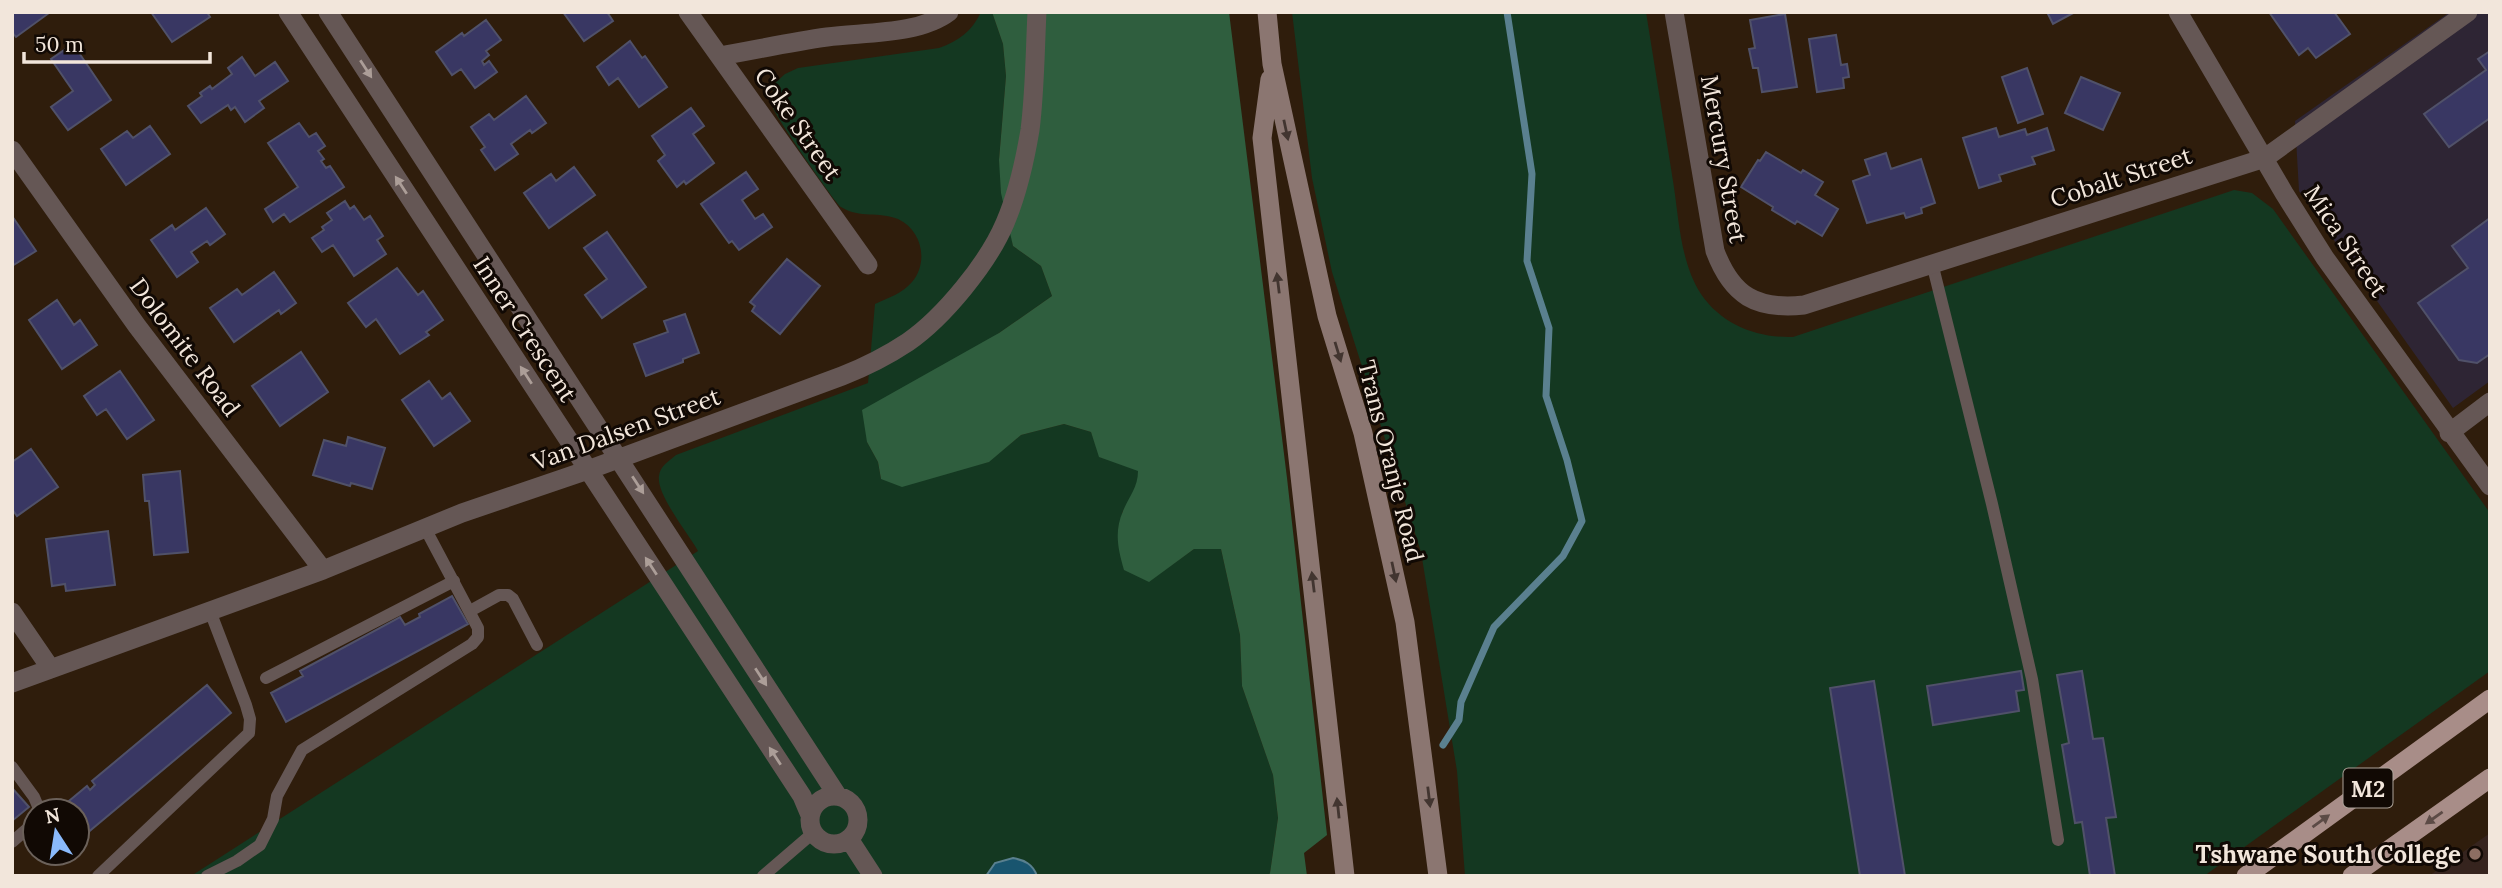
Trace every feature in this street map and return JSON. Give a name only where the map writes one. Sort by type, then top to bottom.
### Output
[{"type":"main road","name":"Trans Oranje Road","points":[[1267,12],[1272,64],[1327,316],[1363,433],[1405,622],[1438,876]]},
{"type":"main road","name":"Trans Oranje Road","points":[[1272,64],[1262,138],[1345,876]]},
{"type":"main road","name":"M2","points":[[2246,876],[2490,699]]},
{"type":"main road","name":"M2","points":[[2352,876],[2490,778]]},
{"type":"street","name":"Inner Crescent","points":[[288,12],[794,784],[812,824]]},
{"type":"street","name":"Inner Crescent","points":[[328,12],[620,457],[837,795]]},
{"type":"street","name":"Coke Street","points":[[688,12],[868,265]]},
{"type":"street","points":[[720,56],[828,37],[908,28],[930,22],[949,12]]},
{"type":"street","name":"Van Dalsen Street","points":[[12,683],[323,570],[462,513],[588,470],[866,367],[910,341],[930,324],[977,269],[1005,223],[1017,186],[1029,131],[1037,12]]},
{"type":"street","name":"Mercury Street","points":[[1674,12],[1715,251],[1729,282],[1753,300]]},
{"type":"street","name":"Mica Street","points":[[2178,12],[2325,258],[2449,433],[2490,486]]},
{"type":"street","name":"Cobalt Street","points":[[1753,300],[1776,307],[1804,305],[2265,158],[2468,12]]},
{"type":"street","name":"Dolomite Road","points":[[12,150],[137,326],[323,570]]},
{"type":"street","points":[[2449,433],[2490,402]]},
{"type":"street","points":[[12,612],[51,669]]},
{"type":"street","points":[[837,795],[852,803],[856,810],[858,826],[849,839],[833,844],[819,839],[812,824],[815,804],[821,799],[837,795]]},
{"type":"street","points":[[849,839],[873,876]]},
{"type":"lane","points":[[1932,263],[1992,503],[2032,680],[2058,840]]},
{"type":"lane","points":[[207,876],[237,861],[260,845],[273,819],[277,796],[302,750],[472,644],[478,637],[478,628],[470,611],[425,528]]},
{"type":"lane","points":[[266,678],[454,580]]},
{"type":"lane","points":[[470,611],[499,595],[508,595],[513,599],[537,645]]},
{"type":"lane","points":[[98,876],[249,733],[250,719],[246,705],[210,611]]},
{"type":"lane","points":[[12,767],[34,797]]},
{"type":"lane","points":[[763,876],[812,824]]},
{"type":"shaded area","points":[[2450,12],[2490,12],[2490,381],[2453,408],[2299,191],[2295,121]]},
{"type":"shaded area","name":"Tshwane South College","points":[[2490,833],[2490,876],[2429,876]]},
{"type":"green space","points":[[981,12],[992,12],[1003,44],[1006,76],[999,160],[1013,246],[1041,266],[1052,296],[999,333],[867,442],[878,462],[881,479],[946,473],[988,462],[1021,435],[1064,424],[1091,432],[1100,457],[1138,470],[1138,484],[1122,513],[1149,581],[1194,549],[1221,549],[1240,635],[1242,686],[1273,775],[1278,818],[1268,876],[191,876],[698,551],[668,504],[659,484],[661,469],[676,455],[868,383],[875,304],[900,292],[912,282],[920,265],[920,247],[913,231],[898,219],[856,213],[841,207],[774,110],[774,84],[785,74],[798,68],[939,48],[964,34]]},
{"type":"green space","points":[[992,12],[1229,12],[1287,478],[1327,835],[1304,853],[1307,876],[1268,876],[1278,818],[1273,775],[1242,686],[1240,635],[1221,549],[1194,549],[1149,582],[1124,570],[1118,533],[1138,471],[1099,457],[1091,432],[1064,424],[1021,435],[989,462],[902,487],[881,479],[878,462],[867,442],[862,410],[999,333],[1052,296],[1041,266],[1013,246],[1001,193],[999,160],[1006,76],[1003,44]]},
{"type":"green space","points":[[1292,12],[1646,12],[1681,239],[1689,268],[1701,294],[1719,314],[1741,328],[1766,335],[1793,337],[2234,190],[2252,193],[2273,209],[2490,513],[2490,671],[2204,876],[1465,876],[1457,771],[1421,552],[1332,272],[1312,178]]},
{"type":"water","points":[[1013,858],[1028,863],[1037,876],[986,876],[995,863]]},
{"type":"building","points":[[12,12],[49,13],[16,37],[12,32]]},
{"type":"building","points":[[151,12],[207,12],[210,17],[172,42]]},
{"type":"building","points":[[563,12],[607,12],[613,21],[584,41]]},
{"type":"building","points":[[2047,12],[2075,12],[2053,24]]},
{"type":"building","points":[[2269,12],[2334,12],[2350,34],[2316,58],[2308,48],[2299,55]]},
{"type":"building","points":[[1785,14],[1797,87],[1762,92],[1758,68],[1753,68],[1749,49],[1755,48],[1750,20]]},
{"type":"building","points":[[486,20],[501,40],[486,51],[489,55],[482,61],[484,65],[489,61],[497,72],[475,88],[461,69],[452,75],[436,52]]},
{"type":"building","points":[[1836,35],[1841,65],[1847,64],[1849,77],[1843,78],[1844,88],[1817,92],[1809,39]]},
{"type":"building","points":[[630,41],[642,58],[645,56],[667,87],[639,107],[618,78],[609,85],[597,67]]},
{"type":"building","points":[[73,44],[111,100],[68,130],[51,107],[73,91],[51,59]]},
{"type":"building","points":[[2490,51],[2490,118],[2449,147],[2424,114],[2486,70],[2478,59]]},
{"type":"building","points":[[242,57],[255,76],[275,62],[288,81],[259,101],[264,108],[245,122],[235,107],[231,110],[228,105],[201,123],[188,106],[202,96],[200,93],[210,86],[212,89],[232,74],[228,68]]},
{"type":"building","points":[[2027,68],[2043,114],[2018,123],[2002,77]]},
{"type":"building","points":[[2081,77],[2120,93],[2103,130],[2065,113]]},
{"type":"building","points":[[526,96],[546,123],[532,133],[530,130],[511,144],[518,154],[495,170],[481,150],[485,147],[471,127],[489,114],[494,120]]},
{"type":"building","points":[[691,108],[704,126],[693,134],[714,163],[686,184],[684,181],[677,187],[658,161],[665,155],[652,136]]},
{"type":"building","points":[[299,123],[309,137],[316,133],[325,146],[318,151],[324,159],[321,161],[326,168],[330,166],[344,187],[290,222],[284,214],[273,222],[265,209],[298,187],[268,143]]},
{"type":"building","points":[[150,126],[170,154],[126,185],[101,149],[127,131],[133,138]]},
{"type":"building","points":[[1996,128],[1999,137],[2025,129],[2027,135],[2047,128],[2054,150],[2032,157],[2035,164],[1999,175],[2001,181],[1979,188],[1963,138]]},
{"type":"building","points":[[1766,152],[1801,173],[1803,170],[1823,182],[1815,195],[1838,209],[1822,236],[1797,221],[1795,224],[1741,187]]},
{"type":"building","points":[[1886,153],[1891,169],[1921,159],[1935,203],[1921,208],[1922,213],[1906,218],[1904,213],[1867,223],[1853,181],[1870,175],[1865,160]]},
{"type":"building","points":[[574,167],[595,195],[549,228],[524,193],[551,174],[556,181]]},
{"type":"building","points":[[746,172],[758,189],[742,200],[755,219],[763,214],[772,227],[739,250],[732,241],[729,243],[701,204]]},
{"type":"building","points":[[345,201],[350,209],[354,206],[364,220],[370,216],[383,236],[377,240],[386,254],[354,276],[333,245],[322,252],[312,238],[332,220],[327,213]]},
{"type":"building","points":[[206,208],[225,234],[210,245],[207,241],[191,252],[198,262],[177,277],[151,240],[172,225],[175,230]]},
{"type":"building","points":[[12,216],[36,251],[12,266]]},
{"type":"building","points":[[2490,218],[2490,354],[2477,363],[2459,360],[2418,303],[2468,268],[2452,246]]},
{"type":"building","points":[[607,232],[646,287],[602,318],[585,295],[607,279],[584,248]]},
{"type":"building","points":[[787,259],[820,286],[780,334],[752,311],[755,306],[750,302]]},
{"type":"building","points":[[397,268],[418,295],[423,291],[443,320],[426,332],[429,335],[400,354],[376,319],[366,327],[348,303]]},
{"type":"building","points":[[274,272],[296,303],[281,314],[279,310],[234,342],[210,308],[237,289],[242,295]]},
{"type":"building","points":[[57,300],[74,325],[80,320],[97,345],[62,369],[29,320]]},
{"type":"building","points":[[685,314],[699,353],[646,376],[634,344],[668,332],[664,321]]},
{"type":"building","points":[[301,352],[328,392],[280,426],[252,386]]},
{"type":"building","points":[[120,371],[154,420],[127,439],[106,409],[97,415],[84,396]]},
{"type":"building","points":[[429,381],[442,399],[450,393],[470,421],[434,446],[402,400]]},
{"type":"building","points":[[348,437],[385,448],[372,489],[351,483],[350,486],[313,475],[324,440],[346,446]]},
{"type":"building","points":[[31,449],[58,487],[17,516],[12,509],[12,462]]},
{"type":"building","points":[[180,471],[188,552],[154,555],[149,501],[145,501],[143,475]]},
{"type":"building","points":[[108,531],[115,585],[66,591],[65,584],[52,586],[46,539]]},
{"type":"building","points":[[452,596],[468,624],[286,722],[271,693],[303,676],[300,671],[400,617],[405,625]]},
{"type":"building","points":[[2021,671],[2024,690],[2016,691],[2019,711],[1933,725],[1927,686]]},
{"type":"building","points":[[2082,671],[2093,739],[2103,738],[2116,817],[2106,818],[2115,876],[2090,876],[2082,822],[2075,823],[2062,745],[2069,743],[2057,675]]},
{"type":"building","points":[[1874,681],[1905,876],[1860,876],[1830,688]]},
{"type":"building","points":[[207,685],[231,713],[91,830],[91,797],[74,797],[87,786],[90,790],[95,785],[92,781]]},
{"type":"building","points":[[12,788],[21,798],[21,814],[12,821]]},
{"type":"waterway","points":[[1443,745],[1459,720],[1461,702],[1494,627],[1563,556],[1582,521],[1567,460],[1546,396],[1549,328],[1527,261],[1532,174],[1507,12]]},
{"type":"place","name":"Tshwane South College","points":[[2475,854]]}]
